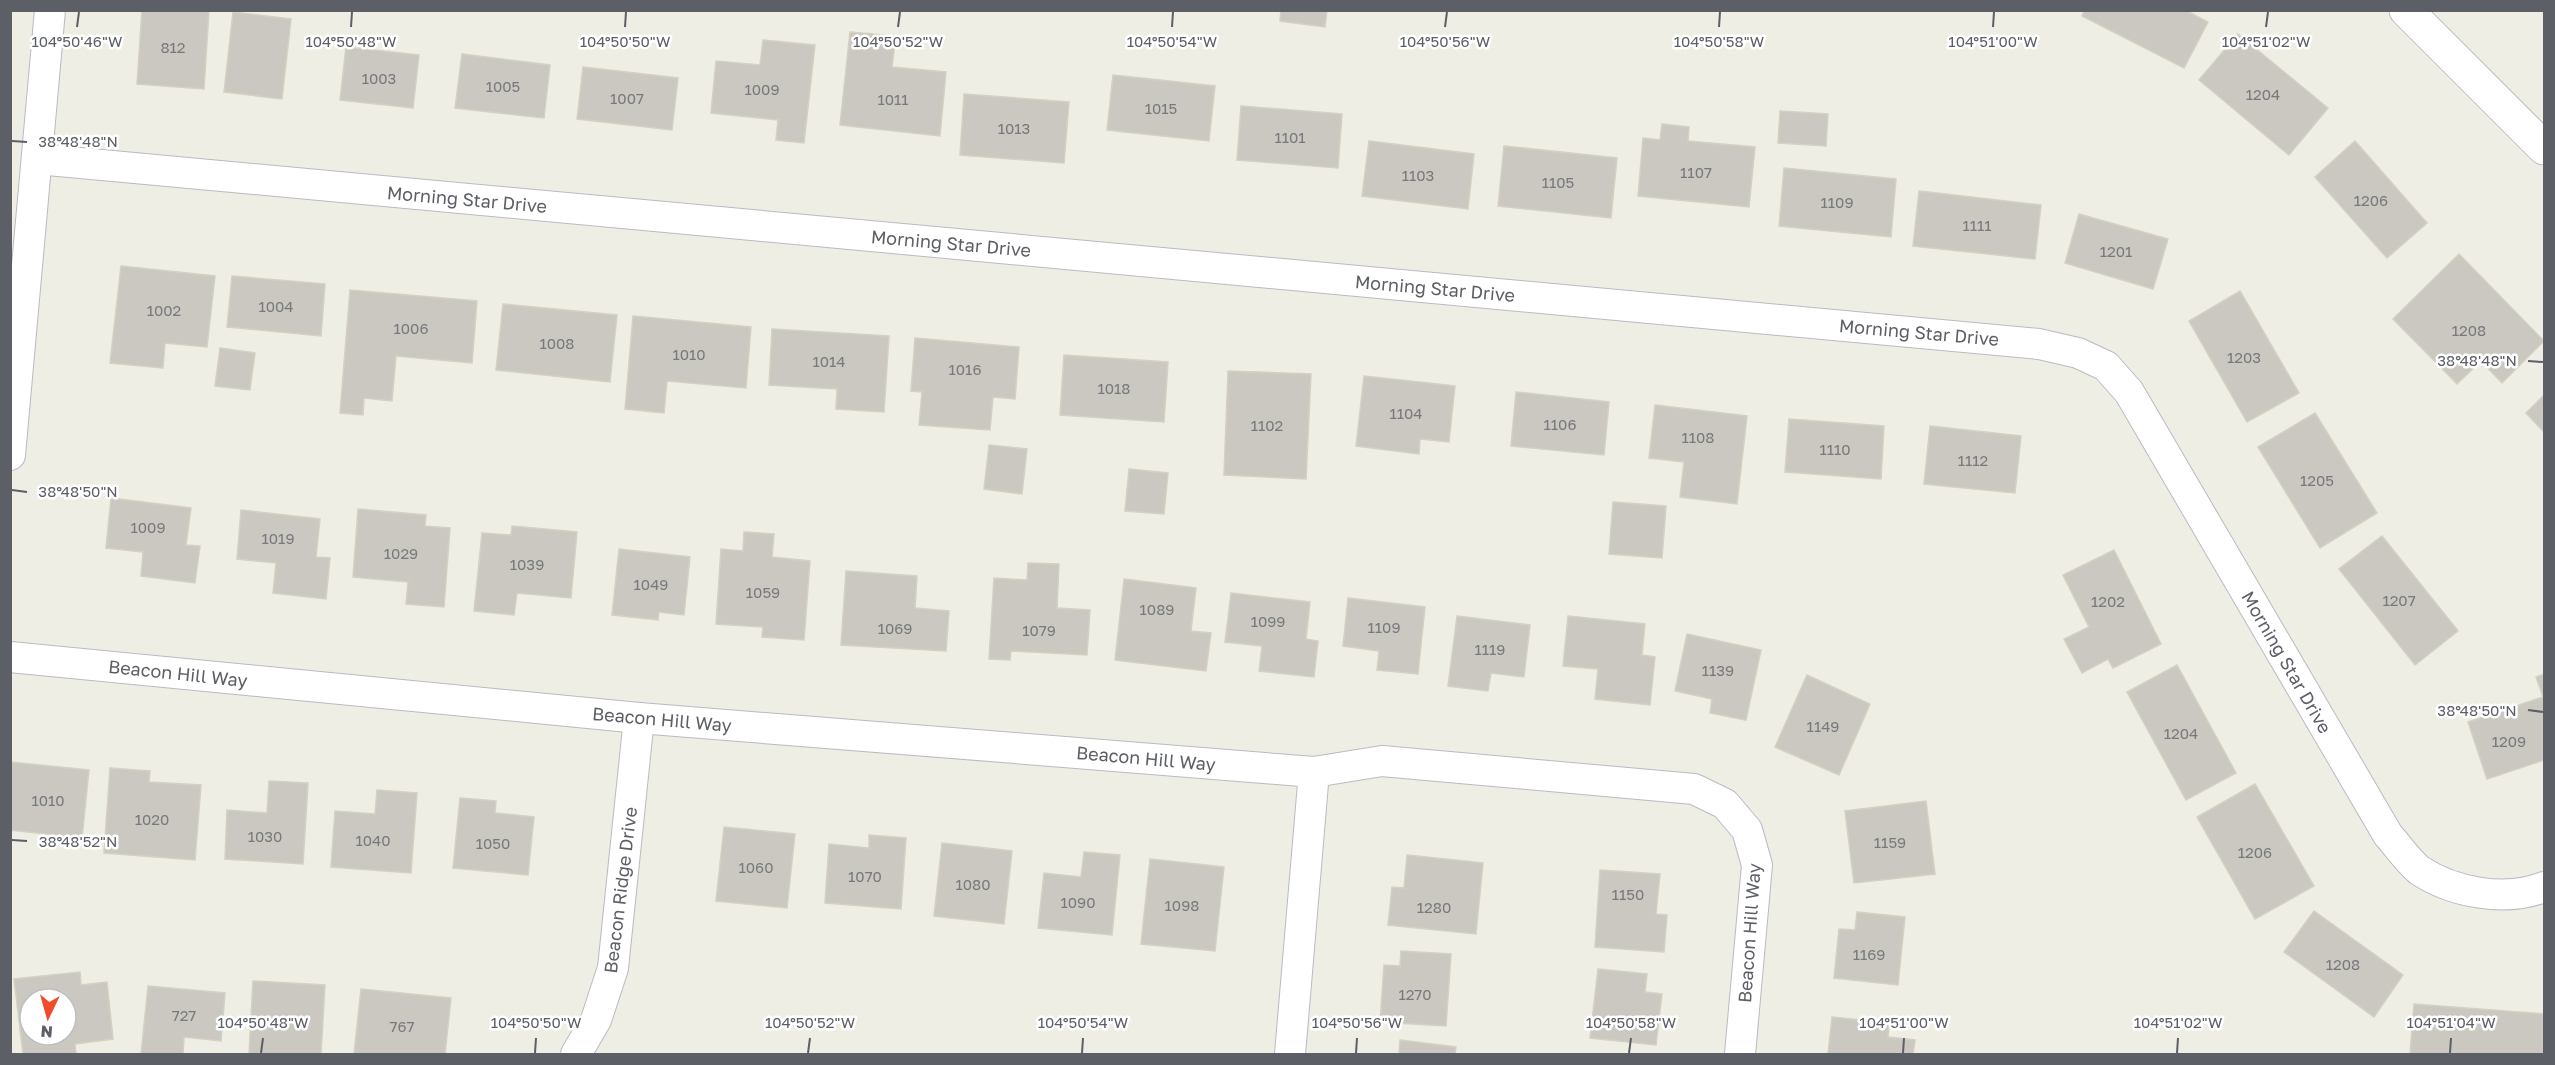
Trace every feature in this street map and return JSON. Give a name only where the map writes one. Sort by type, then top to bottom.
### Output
[{"type":"street","points":[[10,455],[50,10]]},
{"type":"street","points":[[2406,10],[2544,147]]},
{"type":"street","name":"Morning Star Drive","points":[[37,159],[2039,344],[2078,352],[2106,366],[2129,392],[2388,835],[2418,869],[2451,887],[2493,894],[2532,892],[2544,887]]},
{"type":"street","name":"Beacon Hill Way","points":[[10,657],[639,718],[1314,772],[1382,761],[1694,789],[1725,804],[1747,830],[1757,865],[1740,1054]]},
{"type":"street","name":"Beacon Ridge Drive","points":[[576,1054],[596,1020],[613,969],[639,718]]},
{"type":"street","points":[[1290,1054],[1314,772]]},
{"type":"building","points":[[142,10],[209,10],[204,89],[137,84]]},
{"type":"building","points":[[1281,10],[1327,10],[1325,27],[1280,21]]},
{"type":"building","points":[[2085,10],[2185,10],[2208,22],[2184,68],[2082,16]]},
{"type":"building","points":[[233,12],[291,19],[282,99],[224,92]]},
{"type":"building","points":[[850,32],[896,36],[892,67],[946,72],[940,136],[840,125]]},
{"type":"building","points":[[2238,34],[2328,108],[2289,155],[2199,80]]},
{"type":"building","points":[[763,40],[815,45],[804,143],[776,140],[778,120],[711,113],[716,61],[760,65]]},
{"type":"building","points":[[346,47],[419,55],[413,108],[340,100]]},
{"type":"building","points":[[462,54],[550,65],[544,118],[455,108]]},
{"type":"building","points":[[583,67],[678,78],[672,130],[577,119]]},
{"type":"building","points":[[1113,75],[1215,86],[1209,141],[1107,130]]},
{"type":"building","points":[[964,94],[1069,102],[1064,163],[960,155]]},
{"type":"building","points":[[1241,106],[1342,114],[1338,168],[1237,160]]},
{"type":"building","points":[[1780,111],[1828,114],[1826,146],[1778,143]]},
{"type":"building","points":[[1662,124],[1689,127],[1688,141],[1755,147],[1749,207],[1638,196],[1643,138],[1660,140]]},
{"type":"building","points":[[1369,141],[1474,154],[1468,209],[1362,196]]},
{"type":"building","points":[[2355,141],[2427,223],[2387,258],[2315,177]]},
{"type":"building","points":[[1504,146],[1617,158],[1611,218],[1498,206]]},
{"type":"building","points":[[1784,168],[1896,179],[1891,237],[1779,226]]},
{"type":"building","points":[[1919,191],[2041,205],[2035,259],[1913,246]]},
{"type":"building","points":[[2079,214],[2168,239],[2153,289],[2065,263]]},
{"type":"building","points":[[2459,254],[2544,341],[2502,383],[2481,361],[2457,384],[2393,319]]},
{"type":"building","points":[[121,266],[215,276],[207,347],[165,343],[163,368],[110,363]]},
{"type":"building","points":[[232,276],[325,284],[321,336],[227,327]]},
{"type":"building","points":[[350,290],[477,301],[472,363],[396,356],[392,401],[364,398],[363,415],[340,413]]},
{"type":"building","points":[[2240,291],[2299,393],[2247,422],[2189,321]]},
{"type":"building","points":[[503,304],[617,315],[610,382],[496,370]]},
{"type":"building","points":[[633,316],[751,327],[746,388],[667,381],[664,413],[625,409]]},
{"type":"building","points":[[772,329],[889,336],[884,412],[836,409],[837,389],[769,385]]},
{"type":"building","points":[[915,338],[1019,347],[1015,399],[993,397],[990,430],[919,425],[922,392],[911,391]]},
{"type":"building","points":[[220,348],[255,353],[250,390],[215,386]]},
{"type":"building","points":[[1064,355],[1168,362],[1164,422],[1060,415]]},
{"type":"building","points":[[1228,371],[1311,374],[1306,479],[1224,475]]},
{"type":"building","points":[[1364,376],[1455,386],[1449,442],[1420,439],[1419,454],[1356,446]]},
{"type":"building","points":[[1516,392],[1609,402],[1604,455],[1511,446]]},
{"type":"building","points":[[2544,395],[2544,432],[2526,413]]},
{"type":"building","points":[[1655,405],[1747,416],[1737,504],[1680,497],[1684,462],[1649,458]]},
{"type":"building","points":[[2315,413],[2377,513],[2320,548],[2258,447]]},
{"type":"building","points":[[1789,419],[1884,426],[1881,479],[1785,472]]},
{"type":"building","points":[[1930,426],[2021,436],[2015,493],[1924,484]]},
{"type":"building","points":[[989,445],[1027,449],[1022,494],[984,489]]},
{"type":"building","points":[[1129,469],[1168,473],[1164,514],[1125,511]]},
{"type":"building","points":[[111,498],[191,508],[186,545],[200,546],[195,583],[141,576],[143,552],[106,548]]},
{"type":"building","points":[[1613,502],[1666,506],[1662,558],[1609,554]]},
{"type":"building","points":[[358,509],[426,515],[425,526],[450,528],[444,607],[406,604],[408,582],[353,577]]},
{"type":"building","points":[[241,510],[320,519],[316,557],[330,558],[326,599],[273,593],[276,563],[237,559]]},
{"type":"building","points":[[512,526],[577,532],[571,598],[517,593],[514,615],[474,611],[482,533],[511,535]]},
{"type":"building","points":[[744,532],[774,534],[772,557],[810,561],[804,640],[762,637],[763,627],[716,624],[721,549],[743,551]]},
{"type":"building","points":[[2382,536],[2458,631],[2415,665],[2339,569]]},
{"type":"building","points":[[619,549],[690,557],[684,615],[659,612],[658,620],[612,615]]},
{"type":"building","points":[[2114,550],[2161,644],[2113,668],[2108,659],[2082,673],[2064,639],[2089,627],[2063,575]]},
{"type":"building","points":[[1028,563],[1059,564],[1057,608],[1090,610],[1087,655],[1011,651],[1010,660],[989,659],[994,578],[1027,580]]},
{"type":"building","points":[[846,571],[917,576],[915,608],[949,611],[946,651],[841,645]]},
{"type":"building","points":[[1124,579],[1196,588],[1191,631],[1211,633],[1206,671],[1115,660]]},
{"type":"building","points":[[1231,593],[1310,602],[1306,639],[1318,641],[1314,677],[1259,671],[1262,646],[1225,642]]},
{"type":"building","points":[[1348,598],[1425,607],[1418,674],[1377,670],[1379,651],[1343,646]]},
{"type":"building","points":[[1457,616],[1530,625],[1524,677],[1491,673],[1488,691],[1448,686]]},
{"type":"building","points":[[1568,616],[1645,624],[1642,655],[1655,657],[1650,705],[1595,699],[1598,669],[1563,666]]},
{"type":"building","points":[[1687,634],[1761,650],[1746,720],[1710,713],[1712,699],[1675,691]]},
{"type":"building","points":[[2177,665],[2236,773],[2186,800],[2127,692]]},
{"type":"building","points":[[2544,674],[2544,760],[2487,779],[2468,722],[2543,697],[2536,677]]},
{"type":"building","points":[[1807,675],[1870,704],[1839,775],[1775,747]]},
{"type":"building","points":[[10,762],[89,770],[82,838],[10,830]]},
{"type":"building","points":[[110,768],[150,771],[149,782],[201,785],[195,860],[104,853]]},
{"type":"building","points":[[269,781],[308,783],[303,864],[225,859],[227,810],[267,813]]},
{"type":"building","points":[[2255,784],[2314,886],[2255,919],[2197,817]]},
{"type":"building","points":[[377,790],[417,793],[411,873],[331,867],[335,811],[375,814]]},
{"type":"building","points":[[460,798],[496,801],[495,813],[534,817],[528,875],[453,868]]},
{"type":"building","points":[[1926,801],[1935,874],[1854,883],[1845,811]]},
{"type":"building","points":[[724,827],[795,834],[787,908],[716,901]]},
{"type":"building","points":[[869,835],[906,838],[901,909],[825,903],[829,844],[869,848]]},
{"type":"building","points":[[942,843],[1012,851],[1004,924],[934,916]]},
{"type":"building","points":[[1084,852],[1120,855],[1112,935],[1038,928],[1044,873],[1081,877]]},
{"type":"building","points":[[1407,855],[1483,863],[1476,934],[1388,925],[1392,887],[1404,888]]},
{"type":"building","points":[[1150,859],[1224,867],[1215,951],[1141,944]]},
{"type":"building","points":[[1600,870],[1660,874],[1656,914],[1667,915],[1664,952],[1595,947]]},
{"type":"building","points":[[2314,911],[2403,975],[2374,1017],[2284,952]]},
{"type":"building","points":[[1857,912],[1905,917],[1898,985],[1834,978],[1839,929],[1855,930]]},
{"type":"building","points":[[1401,951],[1451,954],[1446,1026],[1380,1022],[1384,965],[1400,966]]},
{"type":"building","points":[[1598,969],[1647,974],[1645,992],[1662,994],[1656,1045],[1590,1038]]},
{"type":"building","points":[[80,972],[81,985],[107,982],[113,1039],[78,1044],[78,987],[18,987],[18,1012],[14,979]]},
{"type":"building","points":[[253,981],[325,985],[321,1054],[249,1054]]},
{"type":"building","points":[[148,986],[225,993],[221,1041],[184,1037],[183,1054],[141,1054]]},
{"type":"building","points":[[361,989],[451,998],[445,1054],[354,1054]]},
{"type":"building","points":[[2414,1004],[2544,1014],[2544,1054],[2410,1054]]},
{"type":"building","points":[[1832,1017],[1889,1023],[1888,1037],[1915,1040],[1913,1054],[1828,1054]]},
{"type":"building","points":[[1400,1040],[1456,1047],[1455,1054],[1399,1054]]},
{"type":"building","points":[[22,1047],[75,1047],[76,1054],[23,1054]]}]
